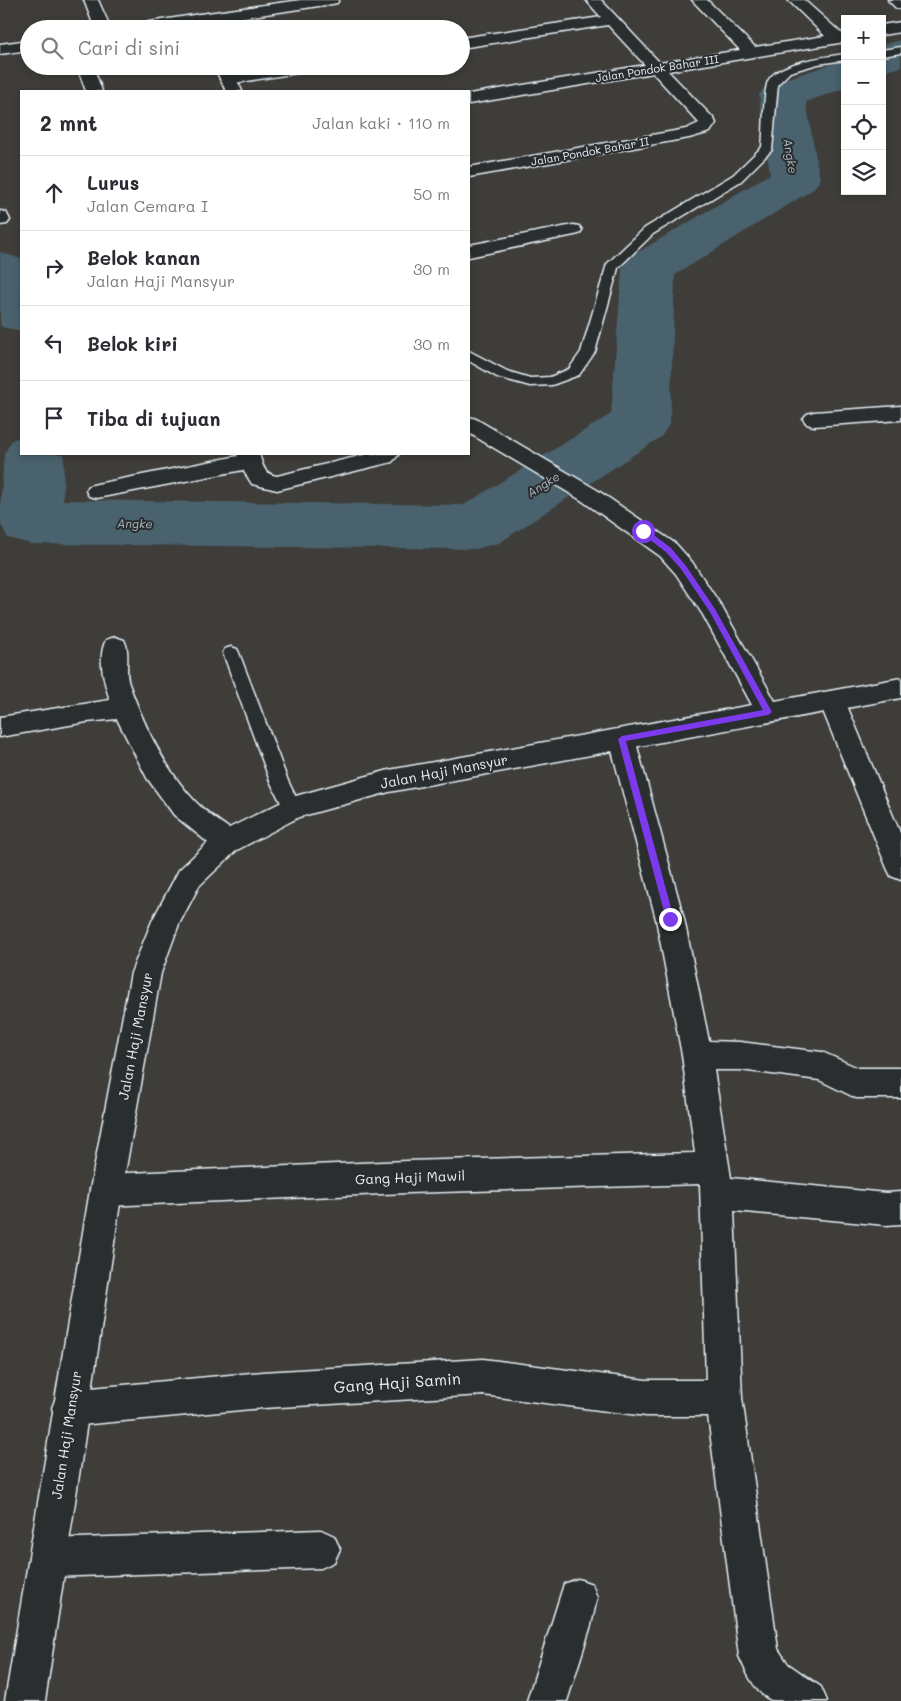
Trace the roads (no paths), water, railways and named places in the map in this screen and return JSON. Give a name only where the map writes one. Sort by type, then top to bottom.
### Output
[{"type":"street","points":[[90,0],[98,20]]},
{"type":"street","points":[[204,18],[332,0]]},
{"type":"street","points":[[594,0],[658,68]]},
{"type":"street","points":[[699,0],[752,52]]},
{"type":"street","points":[[795,0],[841,38]]},
{"type":"street","points":[[895,0],[901,5]]},
{"type":"street","points":[[470,42],[612,20]]},
{"type":"street","points":[[886,29],[901,27]]},
{"type":"street","name":"Jalan Pondok Bahar III","points":[[470,99],[841,38]]},
{"type":"street","points":[[0,49],[20,46]]},
{"type":"street","name":"Jalan Pondok Bahar II","points":[[470,172],[689,133],[704,128],[708,123],[658,68]]},
{"type":"street","points":[[88,75],[94,90]]},
{"type":"street","points":[[228,79],[253,75]]},
{"type":"street","points":[[470,251],[573,230]]},
{"type":"street","points":[[814,419],[894,413],[901,433]]},
{"type":"street","points":[[471,425],[589,495],[668,550],[684,568],[712,610],[768,712]]},
{"type":"street","points":[[97,491],[249,458],[257,477],[264,483],[277,483],[387,455]]},
{"type":"street","points":[[116,646],[115,679],[125,708],[156,771],[183,807],[227,842]]},
{"type":"street","name":"Jalan Haji Mansyur","points":[[25,1701],[106,1190],[146,974],[166,922],[189,878],[227,842],[292,808],[389,781],[901,688]]},
{"type":"street","points":[[832,701],[901,868]]},
{"type":"street","points":[[0,726],[125,708]]},
{"type":"street","points":[[622,739],[670,919],[697,1055],[715,1180],[724,1398],[759,1656],[774,1678],[807,1701]]},
{"type":"street","points":[[697,1055],[740,1056],[822,1066],[856,1083],[901,1083]]},
{"type":"street","name":"Gang Haji Mawil","points":[[106,1190],[417,1177],[715,1180],[886,1209],[901,1208]]},
{"type":"street","name":"Gang Haji Samin","points":[[70,1408],[263,1390],[483,1376],[646,1398],[724,1398]]},
{"type":"street","points":[[48,1558],[320,1548]]},
{"type":"street","points":[[547,1701],[572,1625],[578,1598]]},
{"type":"lane","points":[[886,52],[901,50]]},
{"type":"lane","points":[[470,356],[502,374],[530,382],[552,381],[574,372],[588,352],[612,267],[649,231],[737,178],[768,148],[773,83],[786,70],[817,60],[841,57]]},
{"type":"lane","points":[[231,653],[279,781],[292,808]]},
{"type":"waterway","name":"Angke","points":[[886,58],[901,53]]},
{"type":"waterway","name":"Angke","points":[[34,455],[31,522],[476,527],[640,423],[649,268],[795,180],[782,95],[841,74]]},
{"type":"waterway","name":"Angke","points":[[0,268],[4,271],[20,312]]}]
